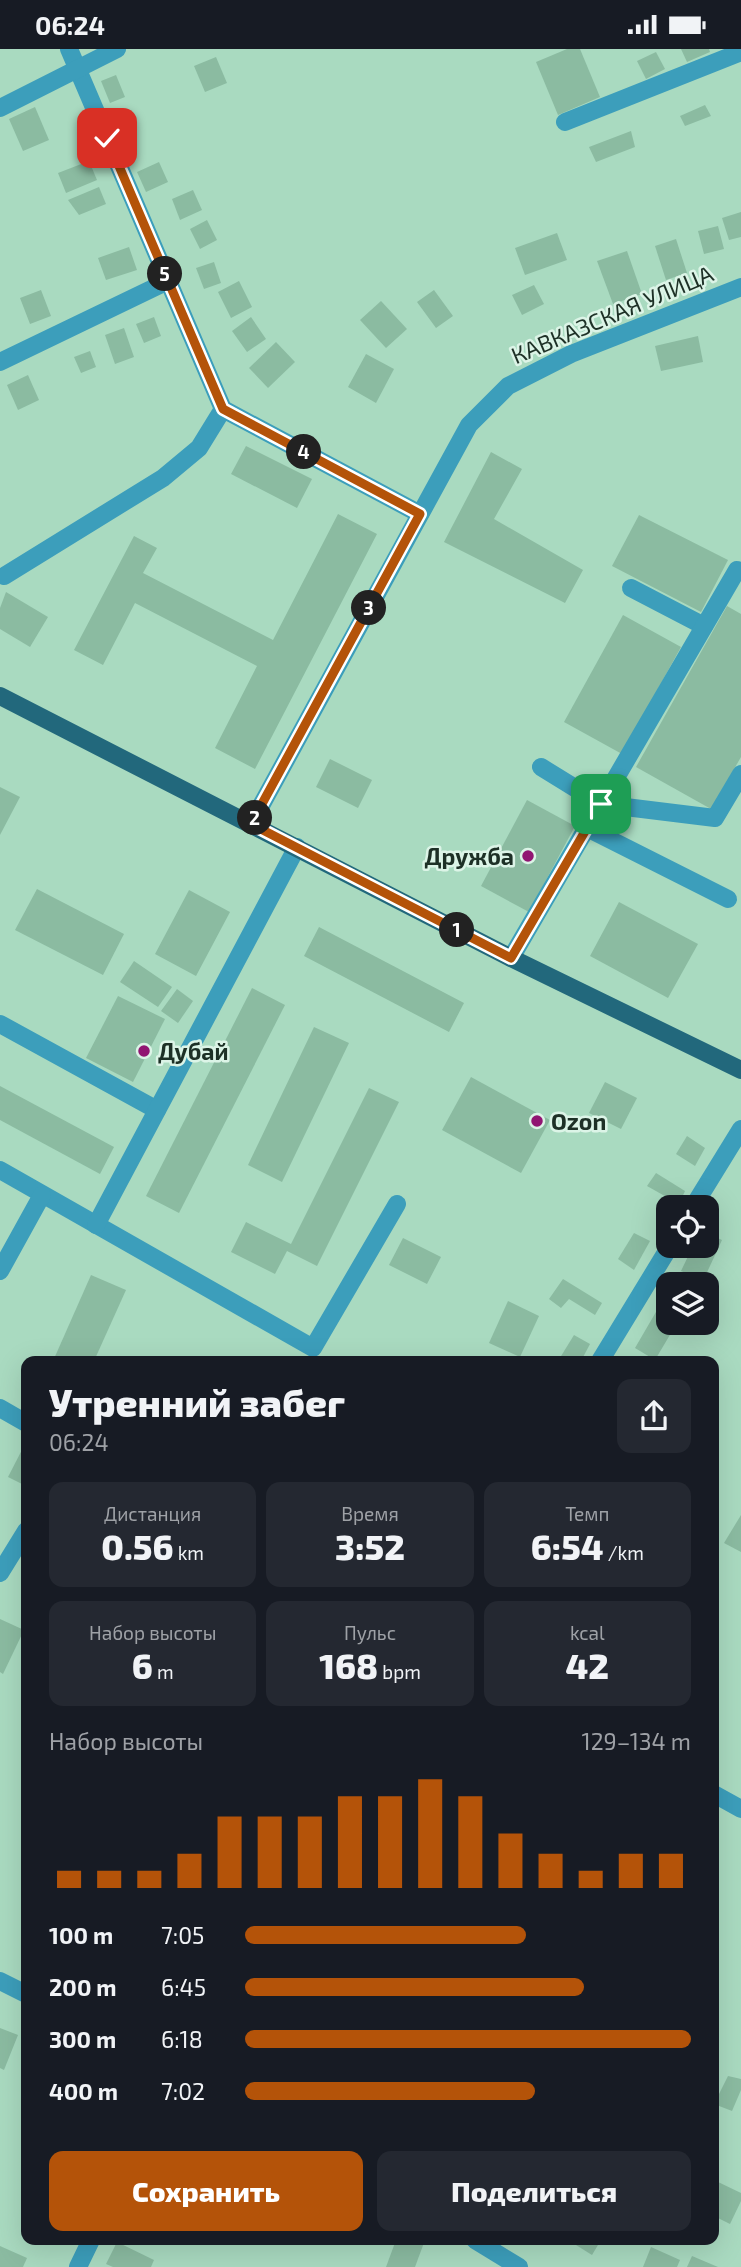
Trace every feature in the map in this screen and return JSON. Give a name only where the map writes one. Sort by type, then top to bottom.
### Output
[{"type":"main road","points":[[0,695],[511,958],[741,1070]]},
{"type":"street","points":[[69,49],[223,409],[420,514]]},
{"type":"street","points":[[0,108],[117,49]]},
{"type":"street","points":[[565,122],[741,52]]},
{"type":"street","points":[[0,362],[168,281]]},
{"type":"street","name":"КАВКАЗСКАЯ УЛИЦА","points":[[251,824],[468,425],[508,386],[571,354],[741,287]]},
{"type":"street","points":[[4,576],[163,478],[199,448],[223,409]]},
{"type":"street","points":[[511,958],[737,569],[741,571]]},
{"type":"street","points":[[631,587],[705,626]]},
{"type":"street","points":[[541,767],[601,804],[715,818],[741,774]]},
{"type":"street","points":[[587,828],[727,899]]},
{"type":"street","points":[[96,1225],[297,847]]},
{"type":"street","points":[[0,1024],[157,1110]]},
{"type":"street","points":[[700,1195],[741,1129]]},
{"type":"street","points":[[0,1170],[313,1348],[397,1204]]},
{"type":"street","points":[[0,1271],[42,1195]]},
{"type":"street","points":[[603,1356],[663,1258]]},
{"type":"street","points":[[0,1408],[21,1420]]},
{"type":"street","points":[[0,1573],[21,1539]]},
{"type":"street","points":[[719,1797],[741,1809]]},
{"type":"street","points":[[0,1981],[21,1992]]},
{"type":"street","points":[[78,2267],[89,2245]]},
{"type":"street","points":[[483,2245],[519,2267]]},
{"type":"building","points":[[567,49],[580,49],[600,97],[558,115],[536,62]]},
{"type":"building","points":[[681,49],[709,49],[710,52],[687,62]]},
{"type":"building","points":[[656,52],[665,69],[646,79],[637,61]]},
{"type":"building","points":[[216,57],[227,83],[205,92],[194,66]]},
{"type":"building","points":[[116,75],[125,97],[110,103],[101,81]]},
{"type":"building","points":[[705,105],[711,116],[685,126],[680,116]]},
{"type":"building","points":[[35,107],[49,140],[23,151],[9,119]]},
{"type":"building","points":[[631,131],[635,147],[596,162],[589,147]]},
{"type":"building","points":[[89,161],[97,180],[66,193],[58,173]]},
{"type":"building","points":[[159,162],[168,182],[146,192],[137,172]]},
{"type":"building","points":[[99,187],[106,204],[79,215],[68,200]]},
{"type":"building","points":[[193,190],[202,210],[180,220],[172,199]]},
{"type":"building","points":[[741,212],[741,237],[729,240],[722,218]]},
{"type":"building","points":[[207,220],[217,240],[200,249],[190,229]]},
{"type":"building","points":[[718,226],[724,249],[704,254],[698,231]]},
{"type":"building","points":[[557,233],[567,260],[525,275],[515,248]]},
{"type":"building","points":[[676,239],[687,273],[666,280],[655,246]]},
{"type":"building","points":[[129,247],[137,270],[106,280],[98,258]]},
{"type":"building","points":[[627,251],[642,294],[613,304],[597,261]]},
{"type":"building","points":[[214,262],[221,283],[204,289],[196,268]]},
{"type":"building","points":[[239,281],[252,307],[231,318],[218,292]]},
{"type":"building","points":[[534,285],[544,304],[522,315],[512,295]]},
{"type":"building","points":[[41,290],[51,316],[30,324],[20,298]]},
{"type":"building","points":[[434,290],[453,316],[436,328],[417,302]]},
{"type":"building","points":[[381,301],[407,329],[386,348],[360,320]]},
{"type":"building","points":[[154,317],[161,336],[144,343],[136,324]]},
{"type":"building","points":[[251,317],[266,339],[247,352],[232,331]]},
{"type":"building","points":[[124,328],[134,357],[115,364],[105,335]]},
{"type":"building","points":[[698,336],[703,362],[661,371],[655,346]]},
{"type":"building","points":[[276,342],[295,362],[268,388],[249,368]]},
{"type":"building","points":[[90,351],[96,367],[81,373],[74,357]]},
{"type":"building","points":[[366,354],[394,369],[376,403],[348,387]]},
{"type":"building","points":[[28,375],[39,400],[18,410],[7,385]]},
{"type":"building","points":[[246,446],[312,479],[297,508],[231,474]]},
{"type":"building","points":[[491,452],[522,469],[494,519],[583,570],[565,603],[444,542]]},
{"type":"building","points":[[338,514],[377,534],[255,769],[215,748],[257,666],[135,603],[103,665],[74,650],[134,536],[157,548],[143,573],[273,640]]},
{"type":"building","points":[[639,515],[728,560],[701,612],[612,566]]},
{"type":"building","points":[[6,592],[48,617],[30,647],[0,629],[0,608]]},
{"type":"building","points":[[727,606],[741,614],[741,757],[711,809],[636,767]]},
{"type":"building","points":[[623,615],[681,647],[622,754],[564,722]]},
{"type":"building","points":[[330,759],[372,780],[358,808],[316,787]]},
{"type":"building","points":[[0,787],[20,797],[0,835]]},
{"type":"building","name":"Дружба","points":[[527,800],[575,826],[529,912],[481,886]]},
{"type":"building","points":[[37,889],[124,934],[103,975],[15,930]]},
{"type":"building","points":[[189,890],[230,912],[196,976],[155,954]]},
{"type":"building","points":[[619,902],[698,944],[668,998],[590,956]]},
{"type":"building","points":[[319,927],[464,1003],[449,1032],[304,956]]},
{"type":"building","points":[[134,961],[172,987],[158,1007],[120,982]]},
{"type":"building","points":[[252,988],[285,1005],[179,1213],[146,1196]]},
{"type":"building","points":[[177,989],[193,1001],[178,1023],[161,1011]]},
{"type":"building","points":[[118,996],[165,1019],[133,1082],[86,1058]]},
{"type":"building","points":[[314,1027],[349,1043],[282,1182],[248,1165]]},
{"type":"building","points":[[471,1077],[550,1120],[521,1173],[442,1130]]},
{"type":"building","points":[[605,1082],[637,1098],[621,1129],[589,1113]]},
{"type":"building","points":[[0,1086],[114,1147],[100,1174],[0,1120]]},
{"type":"building","points":[[369,1088],[399,1102],[317,1266],[287,1251],[275,1274],[231,1252],[246,1222],[291,1244]]},
{"type":"building","points":[[687,1136],[705,1148],[695,1166],[676,1154]]},
{"type":"building","points":[[656,1173],[685,1191],[683,1195],[663,1195],[647,1186]]},
{"type":"building","points":[[634,1233],[650,1241],[634,1270],[618,1259]]},
{"type":"building","points":[[403,1238],[441,1257],[427,1284],[389,1265]]},
{"type":"building","points":[[687,1258],[714,1258],[707,1272],[681,1271]]},
{"type":"building","points":[[91,1275],[126,1290],[96,1356],[55,1356]]},
{"type":"building","points":[[563,1279],[602,1303],[595,1315],[569,1299],[561,1308],[549,1299]]},
{"type":"building","points":[[508,1301],[539,1316],[520,1356],[489,1343]]},
{"type":"building","points":[[656,1312],[656,1335],[670,1335],[657,1356],[648,1356],[635,1348]]},
{"type":"building","points":[[574,1335],[590,1344],[584,1356],[561,1356]]},
{"type":"building","points":[[21,1452],[21,1484],[8,1477]]},
{"type":"building","points":[[741,1515],[741,1552],[724,1543]]},
{"type":"building","points":[[0,1619],[21,1629],[21,1636],[3,1674],[0,1672]]},
{"type":"building","points":[[0,2028],[18,2035],[4,2070],[0,2068]]},
{"type":"building","points":[[728,2076],[741,2079],[741,2090],[732,2111],[719,2106],[719,2094]]},
{"type":"building","points":[[719,2182],[741,2193],[741,2201],[730,2224],[719,2218]]},
{"type":"building","points":[[116,2245],[123,2245],[154,2260],[151,2267],[113,2267],[106,2264]]},
{"type":"building","points":[[394,2245],[423,2245],[415,2267],[386,2267]]},
{"type":"building","points":[[576,2245],[598,2245],[592,2255]]},
{"type":"building","points":[[0,2246],[27,2258],[23,2267],[0,2267]]},
{"type":"building","points":[[651,2247],[680,2260],[677,2267],[643,2267]]},
{"type":"building","points":[[692,2256],[718,2267],[687,2267]]},
{"type":"place","name":"Дружба","points":[[528,856]]},
{"type":"place","name":"Дубай","points":[[144,1051]]},
{"type":"place","name":"Ozon","points":[[537,1121]]},
{"type":"route","points":[[107,138],[223,409],[420,514],[251,824],[511,958],[601,804]]}]
